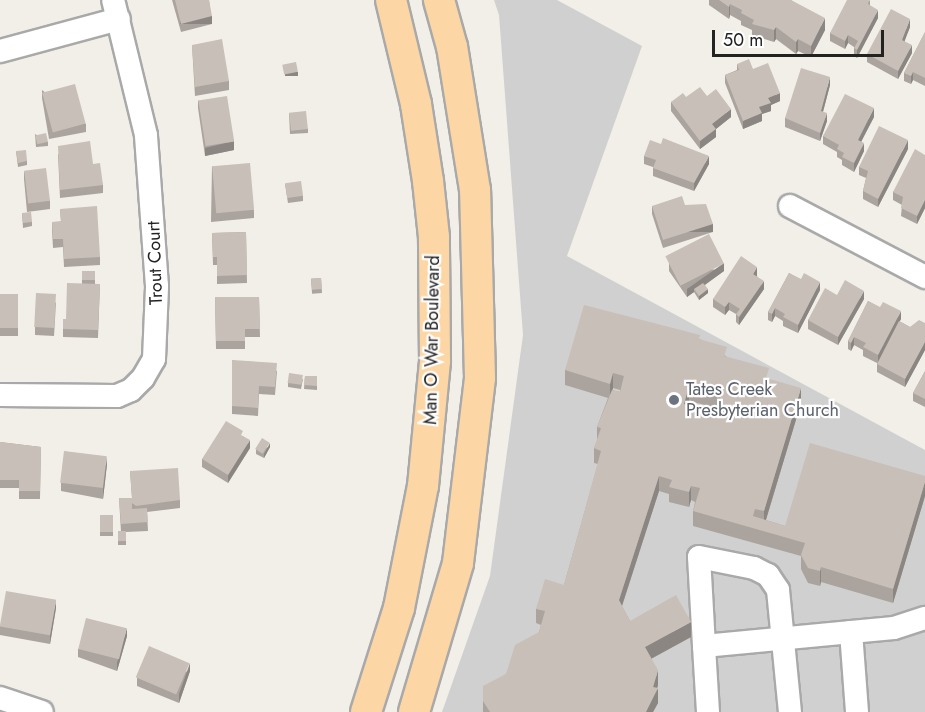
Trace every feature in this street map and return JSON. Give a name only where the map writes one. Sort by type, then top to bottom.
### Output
[{"type":"main road","name":"Man O War Boulevard","points":[[366,712],[399,608],[421,497],[435,361],[434,237],[428,181],[416,104],[391,0]]},
{"type":"main road","points":[[414,712],[458,563],[480,378],[475,190],[454,59],[439,0]]},
{"type":"street","points":[[0,51],[116,9]]},
{"type":"street","name":"Trout Court","points":[[0,395],[117,396],[131,390],[143,378],[154,359],[157,286],[153,202],[146,135],[116,9]]},
{"type":"street","points":[[790,206],[925,277]]},
{"type":"street","points":[[708,712],[699,557],[754,568],[768,575],[778,590],[790,712]]},
{"type":"street","points":[[704,646],[894,628],[925,618]]},
{"type":"street","points":[[850,632],[857,712]]},
{"type":"street","points":[[0,698],[42,712]]},
{"type":"shaded area","name":"Tates Creek Presbyterian Church","points":[[494,0],[557,0],[642,46],[567,256],[925,450],[925,712],[442,712],[490,576],[523,335],[499,15]]},
{"type":"building","points":[[175,0],[209,0],[212,16],[181,24]]},
{"type":"building","points":[[719,0],[791,0],[825,18],[811,46],[798,39],[796,42],[776,27],[774,30],[752,24],[754,20],[741,13],[742,10],[730,4],[729,7]]},
{"type":"building","points":[[847,0],[869,0],[868,4],[878,10],[857,50],[854,48],[858,41],[848,35],[845,41],[830,33]]},
{"type":"building","points":[[891,9],[910,19],[902,40],[912,45],[898,71],[867,54]]},
{"type":"building","points":[[925,32],[925,78],[913,72],[911,76],[904,73]]},
{"type":"building","points":[[222,39],[229,81],[195,87],[192,45]]},
{"type":"building","points":[[749,59],[753,69],[768,63],[780,93],[768,98],[771,103],[759,107],[762,113],[743,121],[725,75],[739,70],[737,64]]},
{"type":"building","points":[[296,62],[298,72],[284,74],[282,65]]},
{"type":"building","points":[[801,68],[830,77],[821,111],[827,113],[820,133],[785,118]]},
{"type":"building","points":[[75,84],[86,124],[53,132],[42,93]]},
{"type":"building","points":[[700,87],[707,96],[716,89],[731,109],[712,124],[716,129],[700,141],[671,102],[683,93],[686,97]]},
{"type":"building","points":[[845,94],[874,108],[858,140],[864,143],[854,163],[842,157],[844,153],[837,149],[839,145],[823,136]]},
{"type":"building","points":[[227,96],[234,141],[206,146],[198,101]]},
{"type":"building","points":[[306,111],[308,129],[291,131],[289,113]]},
{"type":"building","points":[[879,126],[908,140],[878,199],[863,191],[868,171],[859,167]]},
{"type":"building","points":[[46,133],[48,142],[37,144],[35,135]]},
{"type":"building","points":[[663,138],[709,156],[694,183],[653,168],[656,160],[644,156],[650,140],[661,144]]},
{"type":"building","points":[[90,141],[93,164],[100,163],[103,185],[60,190],[58,146]]},
{"type":"building","points":[[915,149],[925,155],[925,200],[917,216],[901,208],[903,197],[893,192]]},
{"type":"building","points":[[26,150],[27,161],[18,163],[16,151]]},
{"type":"building","points":[[250,163],[254,210],[216,213],[212,166]]},
{"type":"building","points":[[46,168],[50,201],[28,203],[24,171]]},
{"type":"building","points":[[301,181],[303,196],[287,198],[285,183]]},
{"type":"building","points":[[682,196],[685,205],[706,204],[713,224],[663,240],[652,206]]},
{"type":"building","points":[[97,206],[100,257],[64,259],[63,239],[53,239],[52,222],[61,221],[60,209]]},
{"type":"building","points":[[31,212],[32,222],[23,223],[22,213]]},
{"type":"building","points":[[246,232],[247,275],[217,276],[217,257],[213,257],[212,233]]},
{"type":"building","points":[[709,234],[724,263],[680,286],[665,256]]},
{"type":"building","points":[[741,256],[757,267],[753,274],[764,281],[739,317],[736,314],[740,309],[729,302],[725,307],[713,299]]},
{"type":"building","points":[[82,271],[95,271],[95,280],[82,280]]},
{"type":"building","points":[[789,273],[801,279],[804,273],[820,282],[798,325],[783,317],[785,314],[775,308],[772,314],[768,312]]},
{"type":"building","points":[[321,278],[322,289],[312,290],[311,279]]},
{"type":"building","points":[[845,280],[864,291],[838,337],[808,320],[825,288],[837,295]]},
{"type":"building","points":[[67,283],[100,284],[98,330],[63,329],[63,319],[66,319]]},
{"type":"building","points":[[703,283],[708,289],[699,296],[694,289]]},
{"type":"building","points":[[36,293],[56,294],[54,328],[34,327]]},
{"type":"building","points":[[0,294],[18,294],[18,328],[0,328]]},
{"type":"building","points":[[215,297],[259,297],[260,329],[245,329],[245,341],[216,341]]},
{"type":"building","points":[[868,301],[880,307],[883,302],[901,311],[878,355],[863,347],[866,343],[854,337],[851,343],[848,341]]},
{"type":"building","points":[[584,305],[700,335],[699,339],[727,347],[724,356],[769,368],[766,378],[801,388],[764,511],[755,509],[753,516],[785,526],[810,443],[925,476],[893,589],[821,567],[820,571],[808,568],[801,555],[805,543],[693,511],[700,488],[691,486],[689,492],[669,487],[672,480],[659,476],[619,600],[630,621],[676,595],[691,622],[645,647],[658,670],[653,687],[658,688],[646,712],[490,712],[483,701],[483,686],[506,674],[515,645],[539,632],[545,611],[536,609],[545,579],[564,585],[601,451],[594,448],[601,428],[597,427],[612,390],[620,392],[624,376],[613,373],[610,384],[565,370]],"holes":[[[689,386],[721,394],[716,412],[684,404]]]},
{"type":"building","points":[[919,320],[925,323],[925,342],[905,379],[877,364],[899,321],[910,327]]},
{"type":"building","points":[[232,360],[277,363],[275,387],[259,386],[258,408],[232,406]]},
{"type":"building","points":[[925,371],[925,399],[913,393]]},
{"type":"building","points":[[289,373],[303,375],[301,385],[288,383]]},
{"type":"building","points":[[305,376],[317,376],[317,386],[304,385]]},
{"type":"building","points":[[226,421],[243,431],[241,435],[250,440],[228,475],[202,459]]},
{"type":"building","points":[[262,438],[270,443],[263,454],[255,449]]},
{"type":"building","points":[[0,442],[41,447],[40,491],[19,491],[19,480],[0,480]]},
{"type":"building","points":[[64,451],[107,456],[103,488],[60,483]]},
{"type":"building","points":[[178,468],[180,500],[136,506],[132,503],[132,509],[147,508],[148,522],[121,524],[119,498],[132,498],[130,471]]},
{"type":"building","points":[[100,515],[113,515],[113,532],[100,532]]},
{"type":"building","points":[[118,531],[126,531],[126,541],[118,541]]},
{"type":"building","points":[[6,591],[56,600],[50,635],[0,626]]},
{"type":"building","points":[[86,618],[127,628],[119,659],[78,649]]},
{"type":"building","points":[[149,646],[190,663],[176,694],[136,677]]},
{"type":"place","name":"Tates Creek Presbyterian Church","points":[[674,400]]}]
